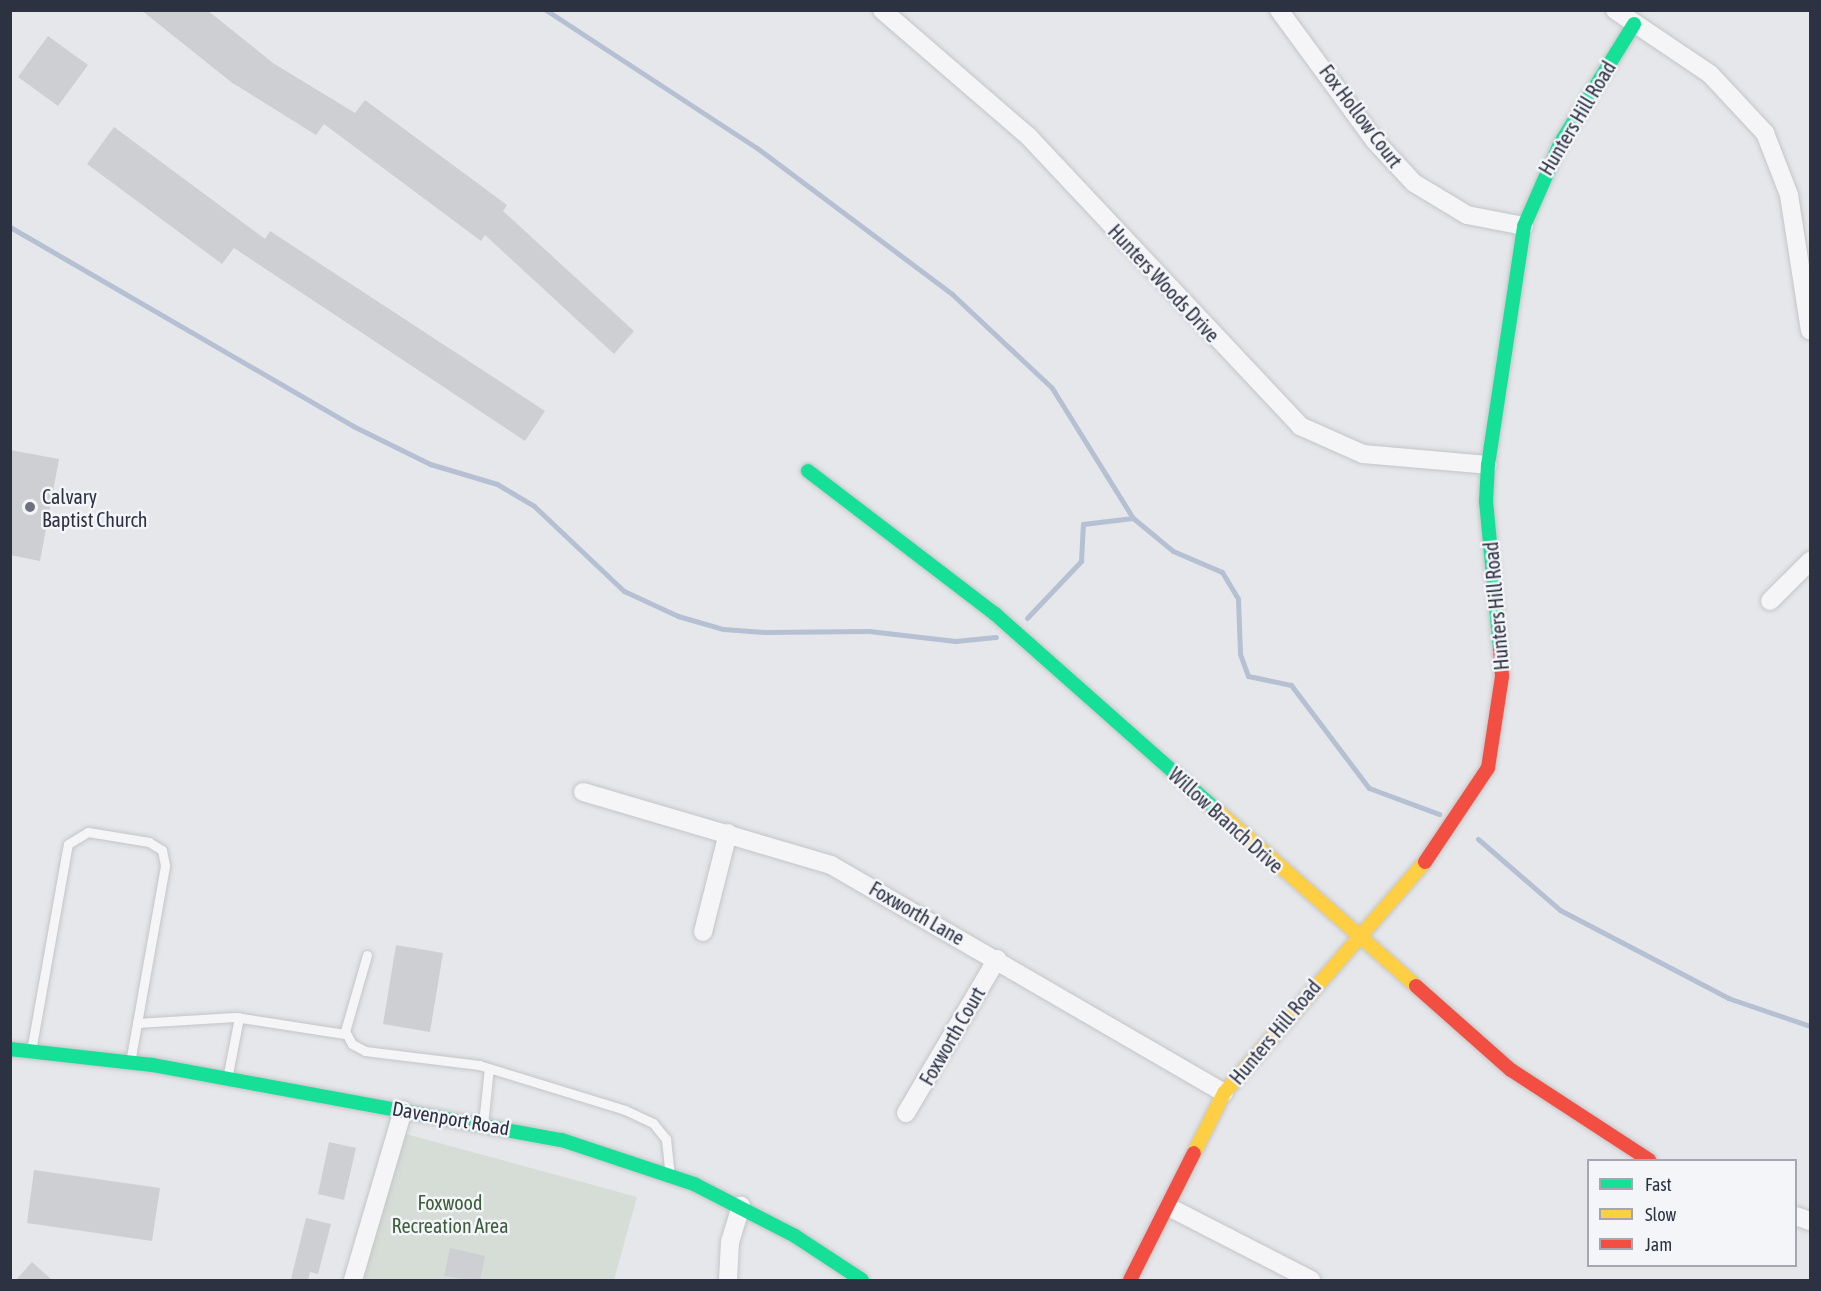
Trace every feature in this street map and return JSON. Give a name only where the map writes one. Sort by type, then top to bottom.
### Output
[{"type":"street","name":"Hunters Woods Drive","points":[[882,10],[1028,136],[1300,426],[1363,454],[1488,465]]},
{"type":"street","name":"Fox Hollow Court","points":[[1280,10],[1375,141],[1414,183],[1467,214],[1524,226]]},
{"type":"street","points":[[1615,10],[1710,74],[1765,133],[1789,195],[1810,330]]},
{"type":"street","name":"Hunters Hill Road","points":[[1130,1281],[1224,1094],[1471,803],[1494,749],[1502,676],[1486,502],[1488,465],[1524,226],[1560,144],[1634,24]]},
{"type":"street","name":"Willow Branch Drive","points":[[808,471],[995,614],[1357,937],[1512,1070],[1646,1159]]},
{"type":"street","points":[[1770,601],[1810,561]]},
{"type":"street","name":"Foxworth Lane","points":[[583,792],[728,832],[831,865],[997,959],[1224,1094]]},
{"type":"street","points":[[703,932],[728,832]]},
{"type":"street","name":"Foxworth Court","points":[[906,1113],[997,959]]},
{"type":"street","name":"Davenport Road","points":[[10,1050],[130,1062],[562,1140],[670,1175],[741,1206],[862,1281]]},
{"type":"street","points":[[353,1281],[403,1110]]},
{"type":"street","points":[[728,1281],[730,1242],[741,1206]]},
{"type":"street","points":[[1169,1207],[1311,1281]]},
{"type":"lane","points":[[31,1051],[68,844],[77,834],[149,842],[162,850],[165,866],[130,1062]]},
{"type":"lane","points":[[345,1034],[367,955]]},
{"type":"lane","points":[[227,1079],[239,1017]]},
{"type":"lane","points":[[137,1023],[239,1017],[345,1034],[365,1052],[489,1068],[653,1123],[666,1139],[670,1175]]},
{"type":"lane","points":[[483,1124],[489,1068]]},
{"type":"green space","name":"Foxwood Recreation Area","points":[[406,1134],[637,1197],[614,1280],[362,1280]]},
{"type":"building","points":[[141,10],[207,10],[273,63],[355,113],[365,100],[507,205],[503,211],[634,331],[614,354],[485,235],[481,241],[324,124],[316,135],[231,82]]},
{"type":"building","points":[[48,36],[88,65],[58,106],[18,77]]},
{"type":"building","points":[[114,127],[265,239],[270,231],[545,411],[525,441],[234,248],[222,264],[87,164]]},
{"type":"building","name":"Calvary Baptist Church","points":[[10,450],[59,459],[40,561],[10,555]]},
{"type":"building","points":[[396,945],[443,953],[430,1032],[383,1024]]},
{"type":"building","points":[[329,1142],[356,1148],[344,1200],[318,1194]]},
{"type":"building","points":[[34,1170],[160,1188],[152,1241],[27,1223]]},
{"type":"building","points":[[306,1218],[331,1224],[318,1274],[310,1272],[308,1281],[299,1281],[291,1279]]},
{"type":"building","points":[[450,1248],[485,1256],[480,1281],[444,1276]]},
{"type":"building","points":[[32,1262],[53,1281],[15,1281]]},
{"type":"waterway","points":[[546,10],[757,148],[952,294],[1052,388],[1133,518],[1173,551],[1222,572],[1238,599],[1240,654],[1248,676],[1291,685],[1369,788],[1439,814]]},
{"type":"waterway","points":[[10,227],[353,426],[430,464],[497,484],[534,506],[624,591],[678,616],[723,629],[765,632],[869,631],[955,641],[996,637]]},
{"type":"waterway","points":[[1027,618],[1081,561],[1083,524],[1133,518]]},
{"type":"waterway","points":[[1478,839],[1560,910],[1728,998],[1810,1026]]},
{"type":"traffic: fast","points":[[1500,649],[1486,502],[1488,465],[1524,226],[1560,144],[1634,24]]},
{"type":"traffic: fast","points":[[808,471],[995,614],[1220,813]]},
{"type":"traffic: fast","points":[[10,1049],[152,1065],[562,1140],[694,1184],[795,1236],[862,1280]]},
{"type":"traffic: slow","points":[[1220,813],[1416,986]]},
{"type":"traffic: slow","points":[[1194,1153],[1224,1093],[1425,862]]},
{"type":"traffic: jam","points":[[1425,862],[1488,768],[1502,676],[1500,649]]},
{"type":"traffic: jam","points":[[1416,986],[1511,1070],[1647,1159]]},
{"type":"traffic: jam","points":[[1130,1280],[1194,1153]]},
{"type":"place","name":"Calvary Baptist Church","points":[[30,507]]}]
